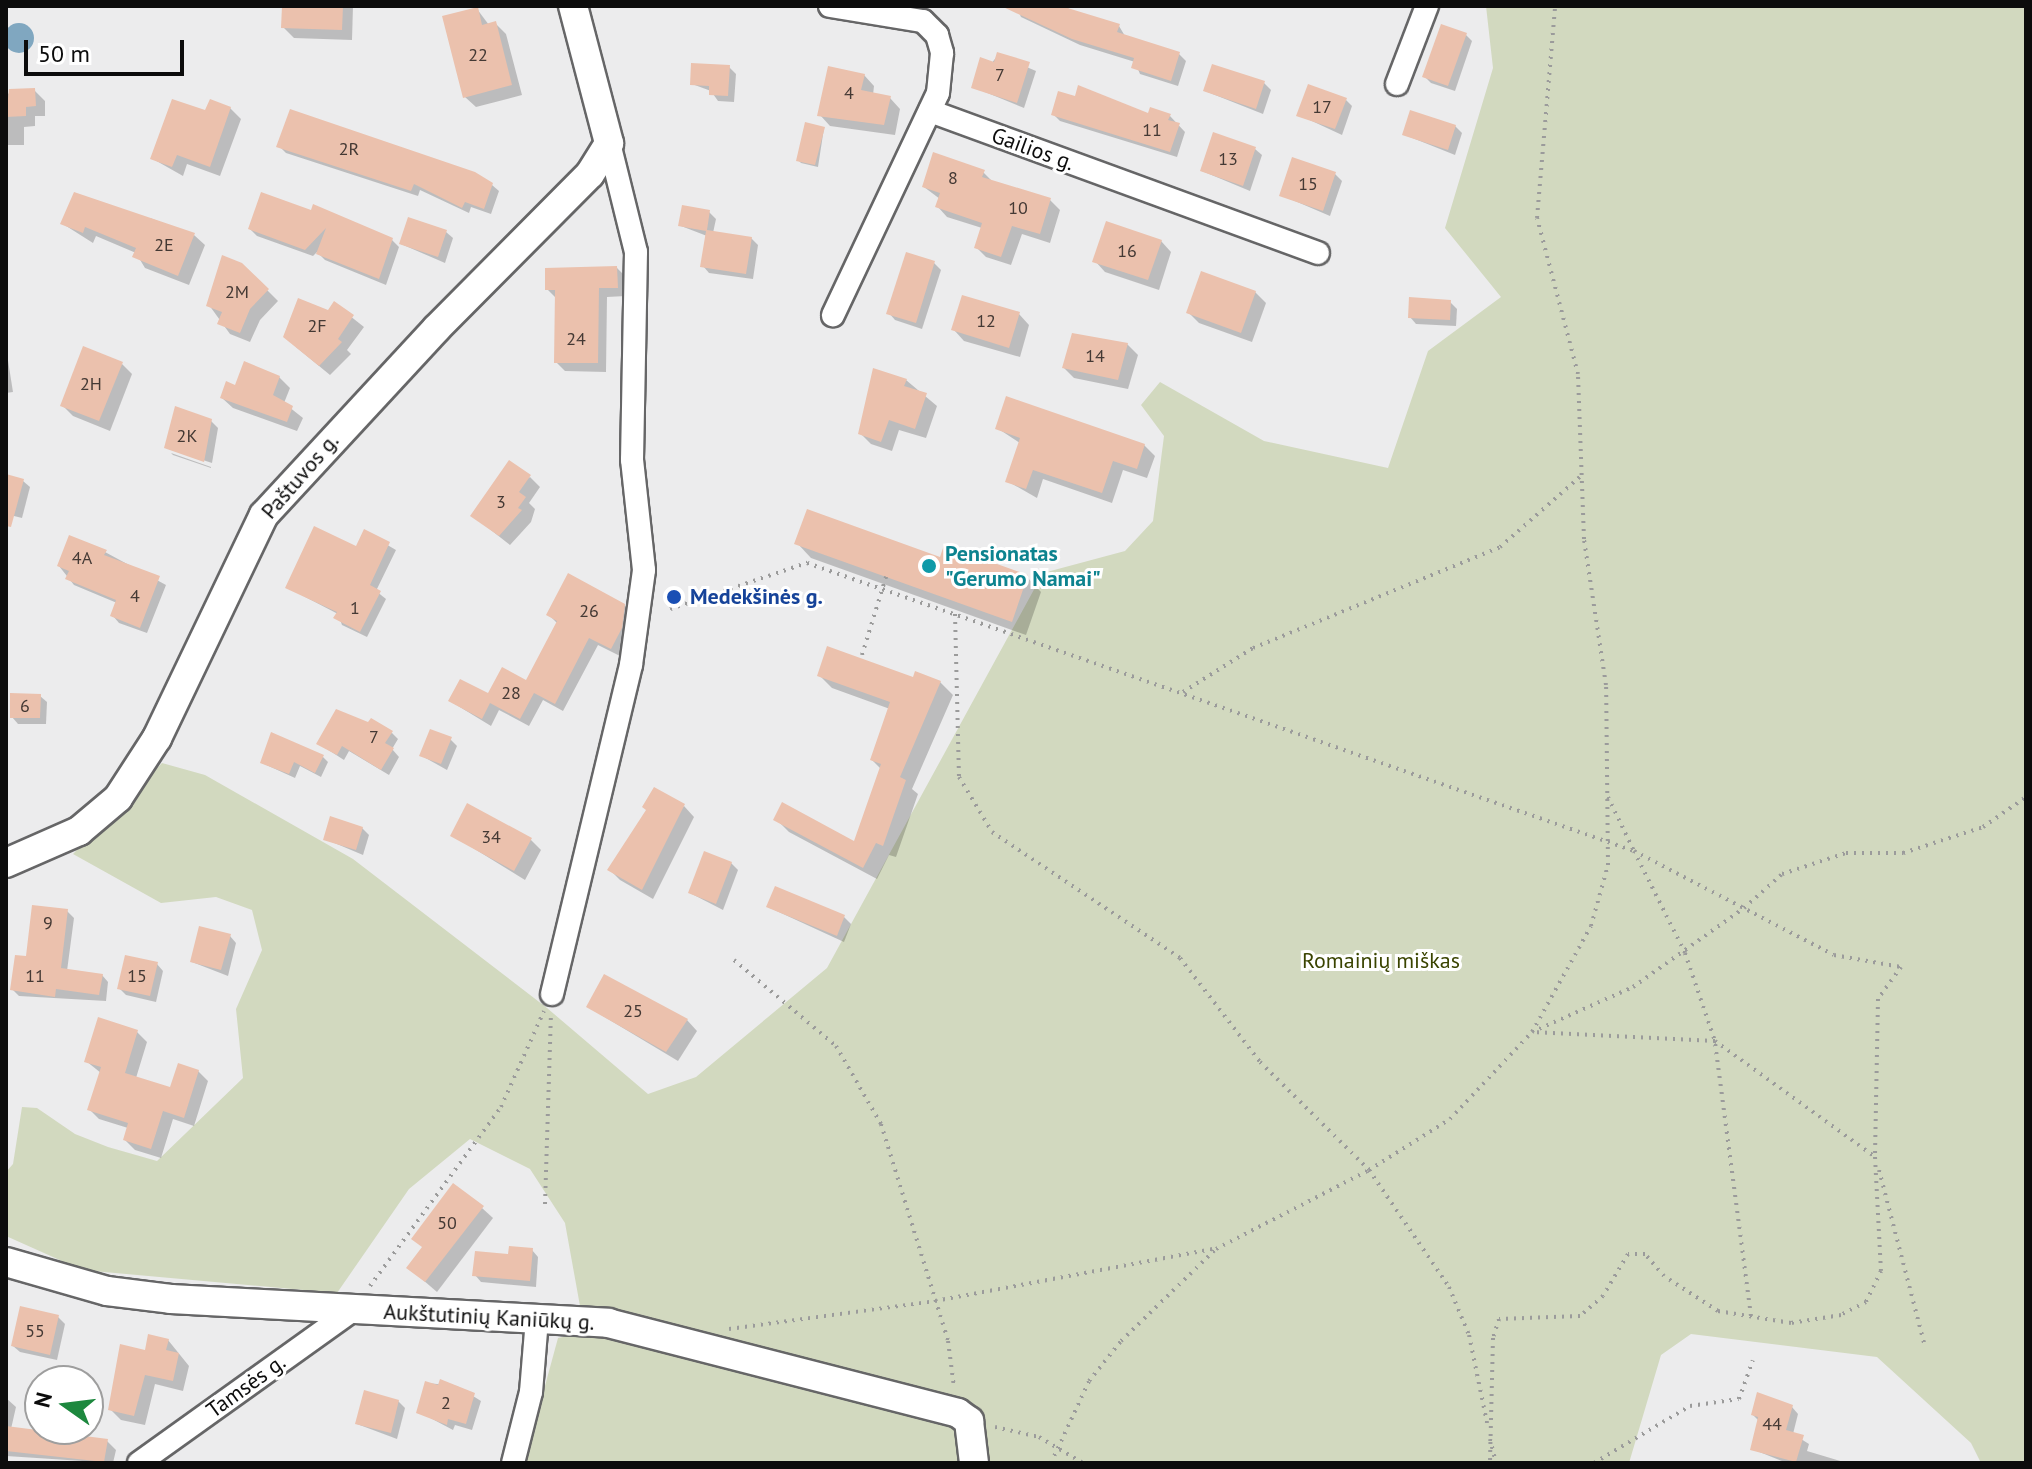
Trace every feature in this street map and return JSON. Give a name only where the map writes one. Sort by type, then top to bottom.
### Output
[{"type":"street","points":[[552,994],[631,665],[644,570],[632,460],[636,252],[574,6]]},
{"type":"street","points":[[830,6],[923,21],[937,35],[942,72],[930,111],[833,315]]},
{"type":"street","points":[[1397,84],[1427,6]]},
{"type":"street","name":"Gailios g.","points":[[930,111],[1318,253]]},
{"type":"street","name":"Paštuvos g.","points":[[6,863],[79,831],[118,798],[157,738],[264,515],[436,329],[579,191],[609,143]]},
{"type":"street","name":"Aukštutinių Kaniūkų g.","points":[[6,1262],[123,1293],[353,1310],[608,1323],[964,1417]]},
{"type":"street","name":"Tamsės g.","points":[[139,1463],[353,1310]]},
{"type":"street","points":[[513,1463],[531,1392],[537,1319]]},
{"type":"street","points":[[964,1417],[974,1463]]},
{"type":"path","points":[[1051,1463],[1089,1381],[1121,1341],[1216,1249],[1369,1170],[1450,1119],[1532,1032],[1591,926],[1608,865],[1606,685],[1584,539],[1578,374],[1537,218],[1555,6]]},
{"type":"path","points":[[1183,692],[1253,648],[1500,547],[1582,475]]},
{"type":"path","points":[[670,609],[807,563],[1608,839],[1834,955],[1901,967],[1878,999],[1875,1157],[1881,1271],[1866,1302],[1841,1315],[1791,1323],[1718,1311],[1664,1276],[1645,1254],[1628,1254],[1603,1296],[1580,1316],[1499,1319],[1488,1428]]},
{"type":"path","points":[[862,655],[886,577]]},
{"type":"path","points":[[955,614],[959,777],[992,832],[1180,958],[1260,1062],[1369,1170],[1449,1287],[1469,1335],[1493,1463]]},
{"type":"path","points":[[1607,795],[1685,953],[1715,1041],[1751,1317]]},
{"type":"path","points":[[1532,1032],[1633,987],[1685,953],[1782,874],[1846,853],[1903,853],[1983,827],[2026,797]]},
{"type":"path","points":[[734,960],[836,1046],[881,1124],[935,1301],[964,1417],[1039,1437],[1083,1463]]},
{"type":"path","points":[[545,1204],[552,994]]},
{"type":"path","points":[[353,1310],[501,1107],[552,994]]},
{"type":"path","points":[[1532,1032],[1715,1041],[1875,1157],[1925,1346]]},
{"type":"path","points":[[714,1331],[935,1301],[1216,1249]]},
{"type":"path","points":[[1594,1463],[1690,1406],[1739,1399],[1753,1360]]},
{"type":"green space","name":"Romainių miškas","points":[[1486,6],[2026,6],[2026,1463],[1981,1463],[1971,1443],[1877,1357],[1691,1334],[1661,1355],[1629,1463],[985,1463],[971,1410],[947,1394],[580,1306],[565,1223],[530,1169],[470,1139],[409,1189],[337,1293],[82,1270],[6,1236],[6,1172],[13,1164],[22,1107],[37,1108],[75,1134],[157,1161],[243,1078],[236,1009],[262,950],[252,910],[216,897],[161,903],[73,854],[162,763],[205,775],[353,859],[547,1008],[648,1094],[696,1077],[827,968],[1043,573],[1125,551],[1153,521],[1164,436],[1141,405],[1160,382],[1264,441],[1388,468],[1428,351],[1501,297],[1445,228],[1493,68]]},
{"type":"green space","points":[[582,1333],[947,1422],[961,1430],[964,1463],[524,1463],[558,1338]]},
{"type":"water","points":[[19,23],[30,27],[34,38],[30,49],[19,53],[8,49],[4,38],[8,27]]},
{"type":"building","points":[[282,6],[343,6],[342,30],[281,28]]},
{"type":"building","points":[[1001,6],[1061,6],[1120,24],[1117,32],[1180,52],[1171,81],[1131,68],[1134,58],[1072,39]]},
{"type":"building","points":[[478,7],[482,25],[496,21],[512,85],[463,98],[442,16]]},
{"type":"building","points":[[1441,24],[1467,33],[1448,86],[1422,77]]},
{"type":"building","points":[[997,52],[1030,62],[1017,103],[971,88],[980,57],[994,62]]},
{"type":"building","points":[[691,63],[730,65],[728,96],[709,95],[709,86],[690,85]]},
{"type":"building","points":[[1212,64],[1265,81],[1256,109],[1203,91]]},
{"type":"building","points":[[828,66],[865,74],[861,90],[891,96],[884,125],[817,116]]},
{"type":"building","points":[[1308,84],[1347,98],[1335,129],[1296,116]]},
{"type":"building","points":[[1078,85],[1148,113],[1150,107],[1171,114],[1168,120],[1180,123],[1170,152],[1051,115],[1058,91],[1075,96]]},
{"type":"building","points":[[35,88],[36,106],[26,107],[26,116],[6,117],[9,89]]},
{"type":"building","points":[[172,99],[205,110],[210,99],[231,107],[210,167],[177,155],[172,167],[150,159]]},
{"type":"building","points":[[290,109],[475,172],[493,183],[484,209],[465,202],[462,208],[414,184],[411,191],[276,147]]},
{"type":"building","points":[[1410,110],[1456,125],[1448,150],[1402,135]]},
{"type":"building","points":[[805,122],[825,127],[815,165],[796,161]]},
{"type":"building","points":[[1213,132],[1256,147],[1243,186],[1200,171]]},
{"type":"building","points":[[933,152],[985,170],[982,177],[1051,198],[1040,234],[1012,226],[1001,257],[974,248],[982,223],[935,207],[940,193],[922,187]]},
{"type":"building","points":[[1292,157],[1336,172],[1323,211],[1279,196]]},
{"type":"building","points":[[74,192],[195,233],[178,276],[132,257],[136,248],[85,227],[83,233],[60,224]]},
{"type":"building","points":[[261,192],[311,210],[313,204],[393,238],[379,279],[316,254],[326,228],[305,250],[248,229]]},
{"type":"building","points":[[682,205],[710,210],[707,230],[752,237],[746,274],[700,267],[706,231],[678,226]]},
{"type":"building","points":[[408,217],[447,230],[438,257],[399,244]]},
{"type":"building","points":[[1106,221],[1162,240],[1148,280],[1092,262]]},
{"type":"building","points":[[906,252],[935,261],[916,323],[886,314]]},
{"type":"building","points":[[222,255],[242,263],[269,289],[250,309],[240,333],[217,324],[222,312],[206,306]]},
{"type":"building","points":[[617,266],[618,288],[599,288],[598,363],[554,363],[555,290],[545,290],[545,268]]},
{"type":"building","points":[[1201,271],[1256,291],[1241,333],[1186,313]]},
{"type":"building","points":[[962,295],[1020,312],[1009,348],[951,330]]},
{"type":"building","points":[[1409,297],[1451,300],[1450,320],[1408,318]]},
{"type":"building","points":[[298,298],[328,310],[334,301],[354,315],[338,339],[342,342],[319,366],[283,337]]},
{"type":"building","points":[[1072,333],[1128,343],[1118,380],[1062,368]]},
{"type":"building","points":[[83,346],[123,362],[99,421],[60,406]]},
{"type":"building","points":[[244,361],[280,376],[273,395],[293,406],[287,422],[220,398],[226,381],[235,385]]},
{"type":"building","points":[[873,368],[907,379],[904,386],[927,393],[915,429],[889,420],[881,442],[858,434]]},
{"type":"building","points":[[1006,396],[1145,444],[1137,469],[1113,461],[1102,493],[1033,470],[1026,489],[1005,482],[1020,438],[995,429]]},
{"type":"building","points":[[175,406],[212,419],[204,462],[164,448]]},
{"type":"building","points":[[509,460],[531,475],[519,492],[526,497],[518,508],[522,510],[499,536],[470,516]]},
{"type":"building","points":[[6,474],[24,479],[11,527],[6,526]]},
{"type":"building","name":"Pensionatas \"Gerumo Namai\"","points":[[807,509],[940,557],[944,545],[1028,575],[1012,622],[794,544]]},
{"type":"building","points":[[314,526],[356,546],[364,529],[390,542],[370,585],[381,591],[360,632],[333,618],[337,612],[285,588]]},
{"type":"building","points":[[69,535],[107,550],[104,555],[160,576],[140,628],[110,616],[116,600],[65,579],[69,571],[57,566]]},
{"type":"building","points":[[568,573],[625,604],[622,628],[611,649],[589,638],[555,704],[534,693],[520,719],[490,703],[482,719],[448,701],[460,679],[488,693],[502,667],[526,680],[557,621],[546,615]]},
{"type":"building","points":[[827,646],[913,677],[915,671],[941,681],[900,777],[906,780],[883,846],[876,843],[863,868],[773,820],[782,802],[854,841],[881,764],[870,760],[890,702],[817,676]]},
{"type":"building","points":[[10,693],[41,694],[40,718],[10,718]]},
{"type":"building","points":[[336,709],[368,722],[371,718],[393,731],[385,743],[394,748],[381,770],[342,746],[337,755],[316,744]]},
{"type":"building","points":[[430,729],[452,737],[441,764],[419,756]]},
{"type":"building","points":[[271,732],[324,755],[315,773],[294,762],[289,774],[260,763]]},
{"type":"building","points":[[654,787],[685,804],[642,890],[607,870],[646,810],[642,807]]},
{"type":"building","points":[[467,803],[532,838],[514,871],[450,836]]},
{"type":"building","points":[[330,816],[363,827],[356,850],[323,840]]},
{"type":"building","points":[[704,851],[732,862],[716,904],[688,893]]},
{"type":"building","points":[[775,886],[845,915],[837,936],[766,907]]},
{"type":"building","points":[[32,905],[68,909],[61,968],[103,974],[99,995],[56,989],[55,997],[10,990],[15,955],[26,956]]},
{"type":"building","points":[[199,926],[231,934],[221,970],[190,962]]},
{"type":"building","points":[[125,955],[158,962],[150,996],[117,989]]},
{"type":"building","points":[[604,974],[688,1019],[666,1052],[586,1007]]},
{"type":"building","points":[[98,1017],[138,1030],[125,1073],[170,1087],[178,1063],[199,1070],[184,1118],[163,1111],[151,1149],[123,1140],[128,1123],[87,1110],[101,1067],[84,1062]]},
{"type":"building","points":[[453,1183],[484,1206],[425,1282],[406,1268],[422,1247],[411,1239]]},
{"type":"building","points":[[509,1246],[533,1248],[530,1281],[472,1276],[475,1251],[508,1254]]},
{"type":"building","points":[[20,1306],[59,1315],[50,1355],[11,1346]]},
{"type":"building","points":[[148,1334],[169,1339],[166,1350],[179,1353],[173,1381],[145,1375],[134,1416],[108,1410],[120,1344],[145,1350]]},
{"type":"building","points":[[440,1379],[475,1393],[466,1424],[448,1419],[447,1425],[416,1413],[425,1381],[438,1385]]},
{"type":"building","points":[[364,1390],[399,1400],[391,1433],[355,1424]]},
{"type":"building","points":[[1757,1392],[1793,1405],[1786,1430],[1804,1435],[1796,1462],[1750,1450],[1758,1417],[1751,1415]]},
{"type":"building","points":[[6,1426],[24,1428],[24,1445],[104,1445],[104,1438],[108,1439],[104,1462],[6,1451]]},
{"type":"place","name":"Pensionatas \"Gerumo Namai\"","points":[[929,566]]},
{"type":"place","name":"Medekšinės g.","points":[[674,597]]}]
